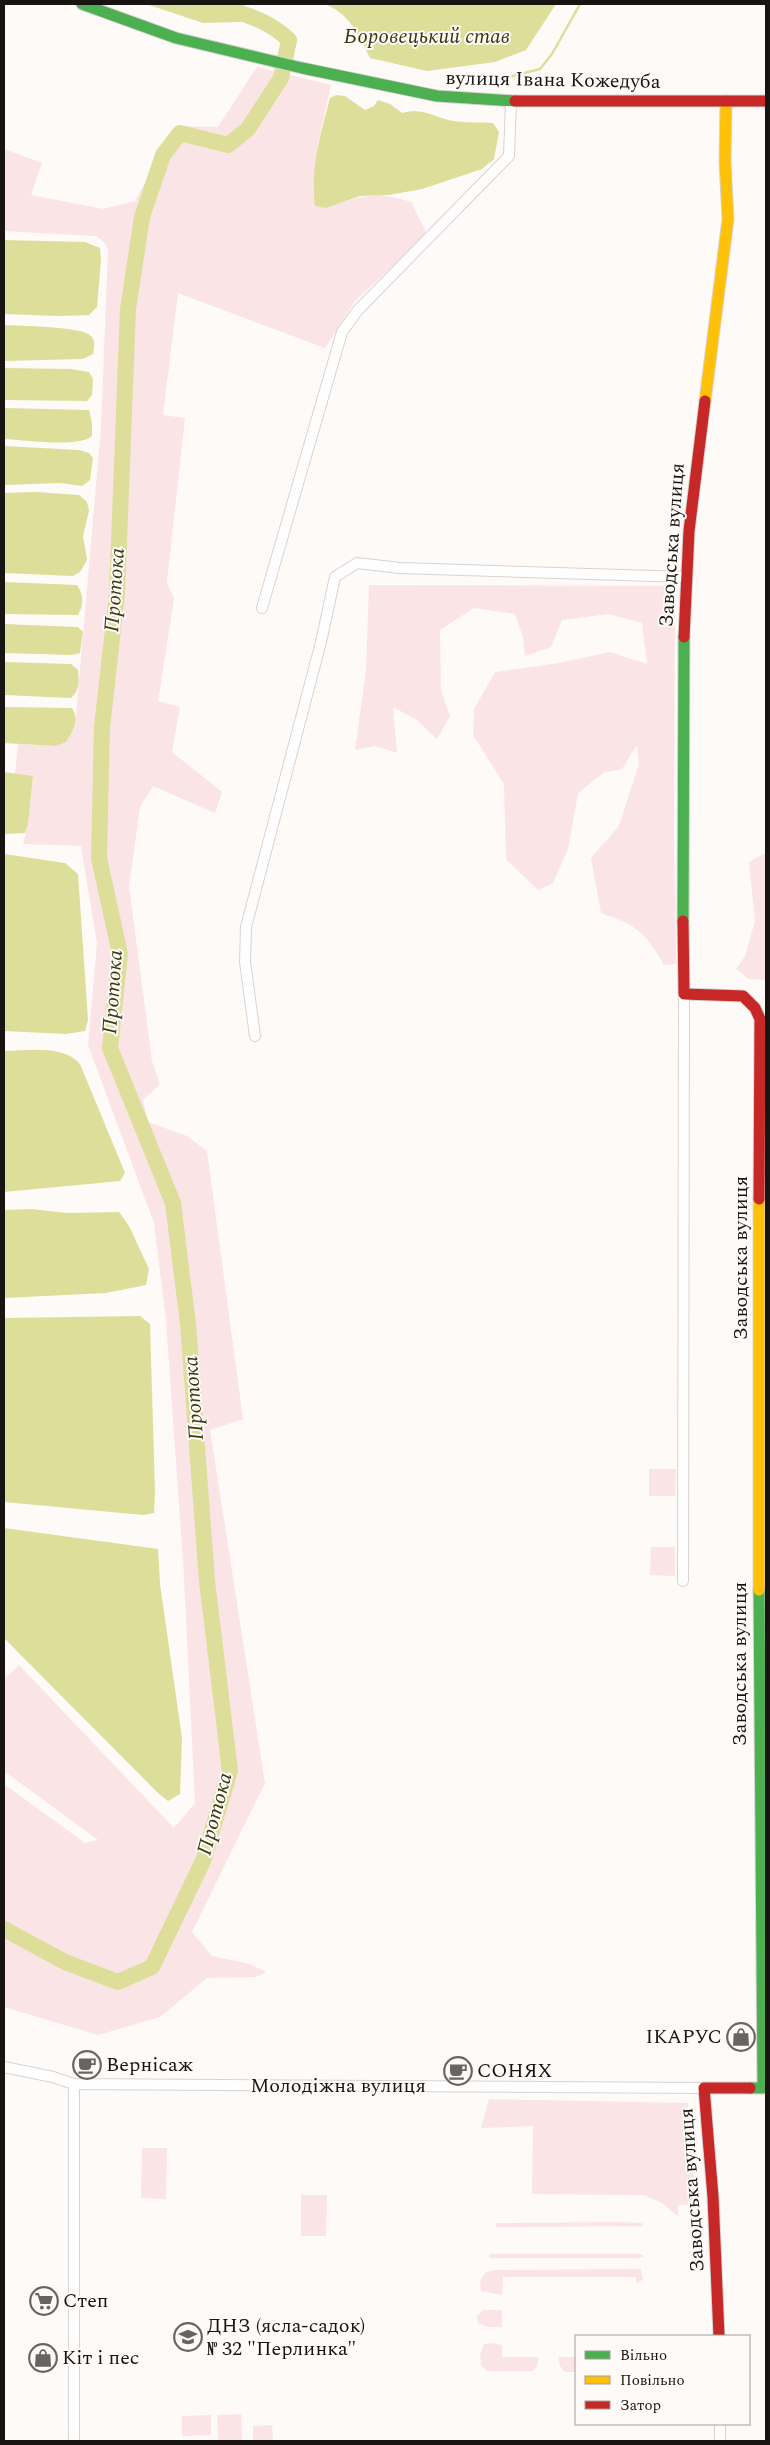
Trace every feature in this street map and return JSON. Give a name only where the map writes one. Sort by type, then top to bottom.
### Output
[{"type":"street","name":"вулиця Івана Кожедуба","points":[[82,4],[176,38],[302,68],[349,76],[437,96],[510,101],[766,101]]},
{"type":"street","points":[[262,608],[342,332],[358,310],[509,156],[510,101]]},
{"type":"street","name":"Заводська вулиця","points":[[683,1581],[684,994],[682,714],[687,577],[698,455],[728,219],[725,161],[726,101]]},
{"type":"street","points":[[255,1036],[245,962],[246,927],[321,642],[335,577],[357,563],[400,568],[687,577]]},
{"type":"street","name":"Заводська вулиця","points":[[684,994],[743,996],[755,1008],[760,1019],[758,1527],[763,2088],[704,2088],[713,2197],[719,2335]]},
{"type":"street","name":"Молодіжна вулиця","points":[[4,2066],[53,2077],[74,2084],[704,2088]]},
{"type":"street","points":[[74,2084],[74,2441]]},
{"type":"street","points":[[720,2425],[720,2441]]},
{"type":"shaded area","points":[[257,67],[331,85],[318,144],[313,195],[326,208],[368,196],[377,195],[398,198],[411,202],[427,234],[355,301],[325,348],[178,293],[163,415],[185,418],[167,582],[174,599],[158,701],[180,707],[172,752],[222,792],[215,813],[153,786],[140,807],[129,886],[152,1061],[160,1084],[143,1100],[148,1122],[187,1136],[207,1151],[243,1419],[210,1430],[265,1783],[192,1932],[212,1956],[250,1964],[266,1972],[256,1977],[207,1978],[160,2017],[98,2035],[4,2007],[4,1784],[85,1843],[98,1840],[4,1771],[4,1679],[19,1665],[174,1828],[195,1803],[184,1576],[166,1320],[154,1223],[88,1045],[97,943],[81,846],[23,844],[28,825],[33,777],[15,774],[18,744],[56,746],[75,727],[101,428],[108,249],[103,241],[96,236],[4,231],[4,149],[42,163],[31,195],[103,209],[135,201],[176,126],[218,127]]},
{"type":"shaded area","points":[[369,585],[675,586],[674,840],[676,964],[664,965],[639,931],[632,926],[601,913],[591,858],[619,826],[639,764],[637,745],[622,769],[603,773],[578,793],[568,849],[553,883],[538,890],[506,859],[504,784],[473,735],[474,709],[495,672],[559,663],[610,652],[647,664],[642,623],[608,614],[562,620],[551,647],[525,656],[523,637],[515,614],[474,608],[440,630],[441,691],[450,716],[437,739],[417,720],[393,707],[397,753],[375,746],[355,750],[366,671]]},
{"type":"shaded area","points":[[766,853],[766,980],[749,979],[736,969],[745,956],[755,921],[749,862]]},
{"type":"shaded area","points":[[649,1469],[676,1469],[675,1496],[649,1496]]},
{"type":"shaded area","points":[[651,1547],[675,1547],[675,1576],[650,1575]]},
{"type":"shaded area","points":[[489,2099],[688,2103],[696,2204],[678,2205],[678,2216],[662,2203],[644,2195],[532,2194],[533,2126],[481,2128]]},
{"type":"shaded area","points":[[142,2148],[167,2148],[166,2199],[141,2198]]},
{"type":"shaded area","points":[[301,2195],[327,2195],[326,2236],[301,2236]]},
{"type":"shaded area","points":[[495,2223],[642,2223],[643,2226],[496,2227]]},
{"type":"shaded area","points":[[491,2254],[640,2254],[644,2256],[639,2258],[490,2258],[488,2256]]},
{"type":"shaded area","points":[[641,2269],[643,2280],[636,2283],[636,2277],[503,2277],[502,2295],[481,2291],[480,2281],[486,2272],[497,2270]]},
{"type":"shaded area","points":[[483,2310],[502,2310],[502,2327],[488,2327],[478,2323],[477,2316]]},
{"type":"shaded area","points":[[484,2344],[502,2345],[502,2357],[539,2357],[537,2366],[533,2371],[488,2371],[481,2366],[480,2355]]},
{"type":"shaded area","points":[[558,2357],[575,2357],[575,2372],[565,2372],[560,2366]]},
{"type":"shaded area","points":[[241,2414],[242,2441],[218,2441],[217,2415]]},
{"type":"shaded area","points":[[211,2415],[211,2435],[182,2436],[182,2416]]},
{"type":"shaded area","points":[[272,2425],[273,2441],[253,2441],[253,2426]]},
{"type":"water","points":[[146,4],[244,4],[244,14],[241,22],[203,23]]},
{"type":"water","name":"Боровецький став","points":[[325,4],[556,4],[526,50],[495,62],[427,71],[370,58],[353,26],[341,13]]},
{"type":"water","points":[[336,95],[345,96],[365,110],[374,106],[378,100],[390,104],[402,113],[416,111],[453,121],[493,123],[499,132],[494,159],[482,169],[422,189],[389,195],[360,196],[326,208],[315,206],[314,179],[317,151],[330,98]]},
{"type":"water","points":[[4,240],[85,242],[100,248],[101,260],[97,307],[89,315],[4,314]]},
{"type":"water","points":[[4,325],[76,330],[91,336],[94,340],[93,354],[83,359],[4,361]]},
{"type":"water","points":[[4,368],[71,369],[89,372],[93,379],[92,395],[87,401],[4,400]]},
{"type":"water","points":[[4,408],[89,410],[92,436],[75,442],[37,442],[4,439]]},
{"type":"water","points":[[4,446],[79,450],[89,453],[93,458],[90,480],[82,486],[60,483],[4,485]]},
{"type":"water","points":[[36,492],[79,495],[87,502],[89,511],[83,536],[87,560],[80,572],[73,576],[4,573],[4,493]]},
{"type":"water","points":[[4,582],[77,585],[82,596],[78,615],[4,614]]},
{"type":"water","points":[[4,624],[78,627],[83,632],[80,653],[72,655],[4,653]]},
{"type":"water","points":[[4,662],[71,664],[78,670],[79,682],[77,689],[71,698],[4,695]]},
{"type":"water","points":[[4,707],[72,708],[75,725],[66,742],[56,746],[4,743]]},
{"type":"water","points":[[4,772],[33,776],[28,825],[25,833],[4,834]]},
{"type":"water","points":[[4,854],[65,863],[78,874],[88,1020],[85,1031],[66,1034],[4,1031]]},
{"type":"water","points":[[4,1051],[54,1051],[73,1058],[80,1064],[125,1173],[120,1181],[4,1192]]},
{"type":"water","points":[[32,1209],[66,1213],[119,1212],[129,1226],[149,1269],[146,1285],[106,1293],[4,1298],[4,1210]]},
{"type":"water","points":[[140,1316],[150,1324],[154,1513],[143,1515],[4,1502],[4,1318]]},
{"type":"water","points":[[4,1528],[158,1549],[160,1584],[182,1738],[180,1794],[168,1801],[157,1792],[4,1638]]},
{"type":"waterway","name":"Протока","points":[[4,1929],[65,1962],[118,1982],[152,1967],[203,1861],[230,1771],[207,1581],[188,1324],[173,1203],[110,1048],[120,954],[99,858],[102,727],[117,594],[128,309],[142,217],[163,155],[180,133],[228,145],[248,129],[281,78],[289,40],[271,26],[250,16],[206,4]]},
{"type":"waterway","points":[[478,85],[540,69],[552,54],[580,4]]},
{"type":"traffic: fast","points":[[82,4],[176,38],[302,68],[437,96],[515,101]]},
{"type":"traffic: fast","points":[[683,921],[684,637]]},
{"type":"traffic: fast","points":[[750,2088],[763,2088],[759,1590]]},
{"type":"traffic: slow","points":[[705,401],[728,219],[725,161],[726,101]]},
{"type":"traffic: slow","points":[[759,1199],[759,1590]]},
{"type":"traffic: jam","points":[[515,101],[766,101]]},
{"type":"traffic: jam","points":[[684,637],[689,531],[705,401]]},
{"type":"traffic: jam","points":[[683,921],[684,994],[743,996],[755,1008],[760,1019],[759,1199]]},
{"type":"traffic: jam","points":[[719,2335],[713,2197],[704,2088],[750,2088]]},
{"type":"place","name":"ІКАРУС","points":[[741,2037]]},
{"type":"place","name":"Вернісаж","points":[[87,2065]]},
{"type":"place","name":"СОНЯХ","points":[[458,2071]]},
{"type":"place","name":"Степ","points":[[44,2301]]},
{"type":"place","name":"ДНЗ (ясла-садок) № 32 \"Перлинка\"","points":[[188,2337]]},
{"type":"place","name":"Кіт і пес","points":[[43,2358]]}]
